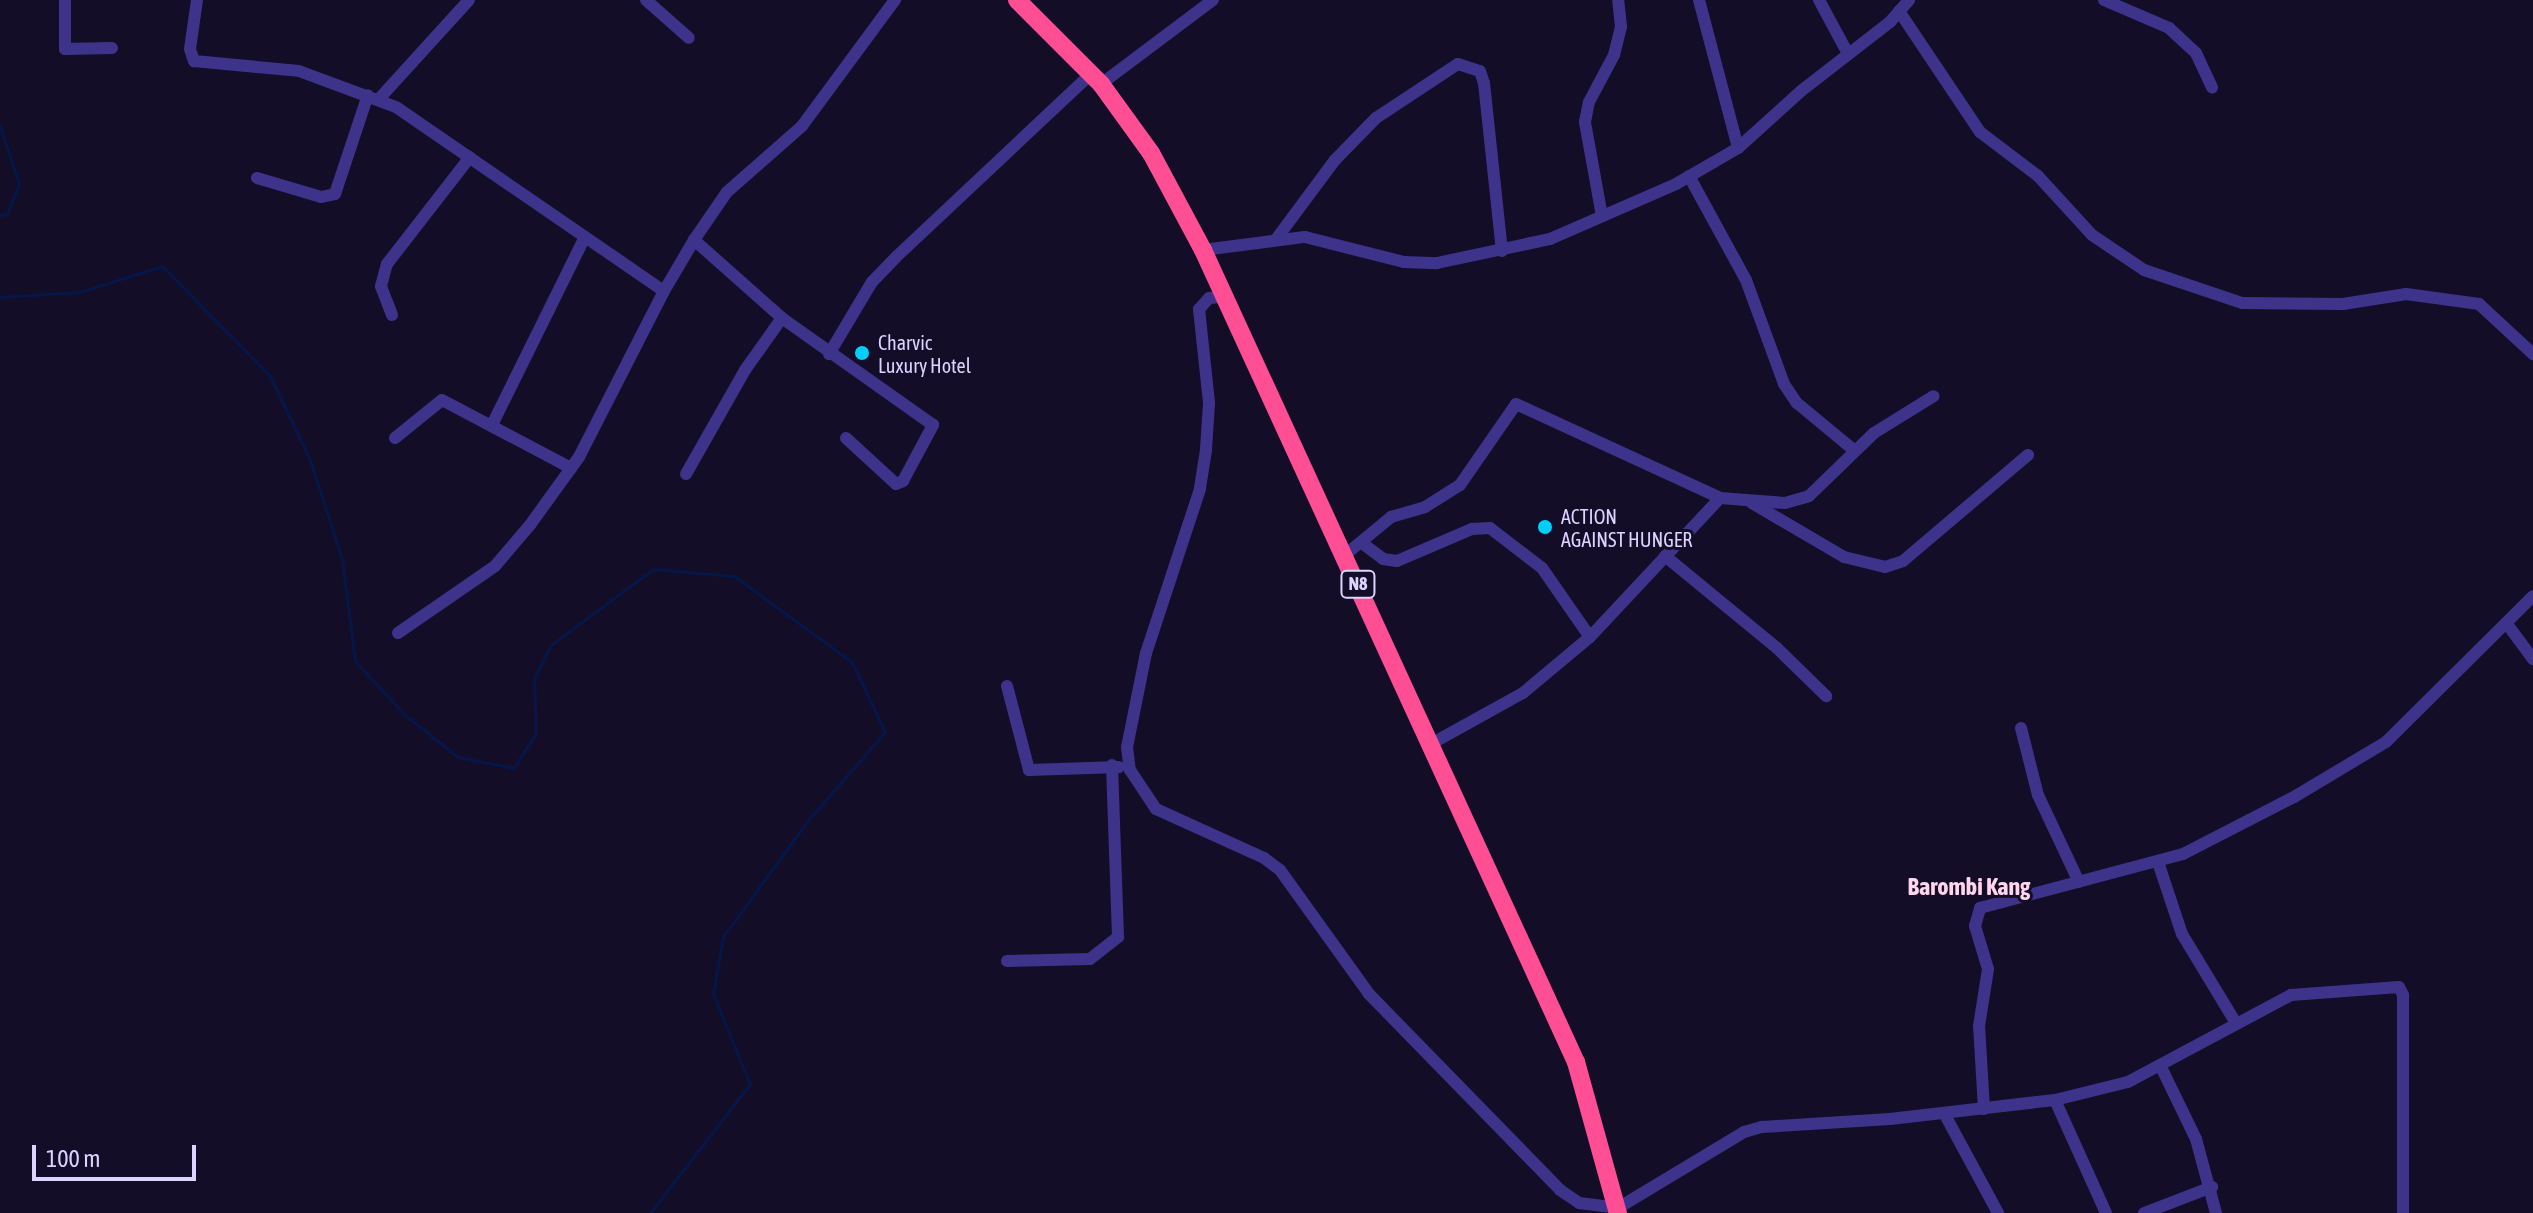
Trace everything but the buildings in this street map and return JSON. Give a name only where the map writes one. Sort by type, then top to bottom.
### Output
[{"type":"highway","name":"N8","points":[[1017,0],[1095,80],[1151,153],[1203,250],[1221,297],[1345,555],[1576,1062],[1618,1210]]},
{"type":"street","points":[[65,0],[65,49],[112,48]]},
{"type":"street","points":[[197,0],[190,49],[194,61],[299,71],[373,98],[470,157],[584,239],[664,291]]},
{"type":"street","points":[[257,178],[321,197],[335,194],[373,98],[469,0]]},
{"type":"street","points":[[646,0],[689,38]]},
{"type":"street","points":[[398,633],[495,566],[571,468],[664,291],[727,192],[802,126],[895,0]]},
{"type":"street","points":[[829,354],[872,282],[896,257],[1095,80],[1213,0]]},
{"type":"street","points":[[1602,216],[1585,122],[1589,102],[1614,55],[1621,27],[1618,0]]},
{"type":"street","points":[[1699,0],[1738,148]]},
{"type":"street","points":[[1819,0],[1847,52]]},
{"type":"street","points":[[1203,250],[1277,238],[1340,242],[1404,262],[1437,263],[1550,239],[1689,176],[1738,148],[1909,0]]},
{"type":"street","points":[[2104,0],[2169,28],[2196,53],[2212,88]]},
{"type":"street","points":[[1899,11],[1980,132],[2038,176],[2092,235],[2144,270],[2242,303],[2343,304],[2406,294],[2479,304],[2533,354]]},
{"type":"street","points":[[1277,238],[1335,160],[1376,118],[1458,64],[1480,71],[1484,83],[1502,251]]},
{"type":"street","points":[[392,315],[381,286],[387,264],[470,157]]},
{"type":"street","points":[[1689,176],[1746,280],[1784,384],[1797,403],[1855,451]]},
{"type":"street","points":[[492,425],[584,239]]},
{"type":"street","points":[[694,240],[782,318],[933,425],[903,481],[896,484],[846,438]]},
{"type":"street","points":[[1221,297],[1209,298],[1199,309],[1209,403],[1202,476],[1146,653],[1127,747],[1130,770],[1156,809],[1280,870],[1369,994],[1560,1190],[1579,1203],[1618,1210],[1744,1132],[1762,1127],[1944,1113],[2055,1100],[2128,1082],[2161,1067],[2263,1006],[2314,990],[2402,991],[2403,1213]]},
{"type":"street","points":[[686,474],[745,370],[782,318]]},
{"type":"street","points":[[1345,555],[1391,517],[1425,507],[1460,485],[1516,404],[1720,498],[1785,503],[1809,496],[1855,451],[1934,396]]},
{"type":"street","points":[[395,438],[442,400],[571,468]]},
{"type":"street","points":[[1749,501],[1844,557],[1885,567],[1903,561],[2028,455]]},
{"type":"street","points":[[1429,745],[1523,693],[1590,637],[1720,498]]},
{"type":"street","points":[[1362,543],[1383,559],[1397,561],[1472,529],[1490,528],[1542,568],[1590,637]]},
{"type":"street","points":[[1665,556],[1777,648],[1826,696]]},
{"type":"street","points":[[1984,1109],[1979,1026],[1988,969],[1975,915],[1980,908],[2158,862],[2208,843],[2386,742],[2533,596]]},
{"type":"street","points":[[2507,624],[2533,659]]},
{"type":"street","points":[[1007,686],[1029,770],[1112,765],[1130,770]]},
{"type":"street","points":[[2021,728],[2038,795],[2079,882]]},
{"type":"street","points":[[1007,961],[1090,959],[1118,937],[1112,765]]},
{"type":"street","points":[[2158,862],[2182,934],[2236,1023]]},
{"type":"street","points":[[2161,1067],[2196,1139],[2212,1187],[2216,1213]]},
{"type":"street","points":[[2055,1100],[2106,1213]]},
{"type":"street","points":[[1944,1113],[1998,1213]]},
{"type":"street","points":[[2144,1213],[2212,1187]]},
{"type":"waterway","points":[[0,126],[19,184],[7,214],[0,215]]},
{"type":"waterway","points":[[0,297],[80,292],[162,266],[270,376],[310,460],[342,559],[355,661],[405,715],[458,757],[514,768],[536,733],[534,678],[551,645],[653,569],[734,576],[852,662],[885,732],[809,819],[723,937],[713,994],[750,1084],[650,1213]]},
{"type":"place","name":"Charvic Luxury Hotel","points":[[862,353]]},
{"type":"place","name":"ACTION AGAINST HUNGER","points":[[1545,527]]},
{"type":"district","name":"Barombi Kang","points":[[1969,887]]}]
